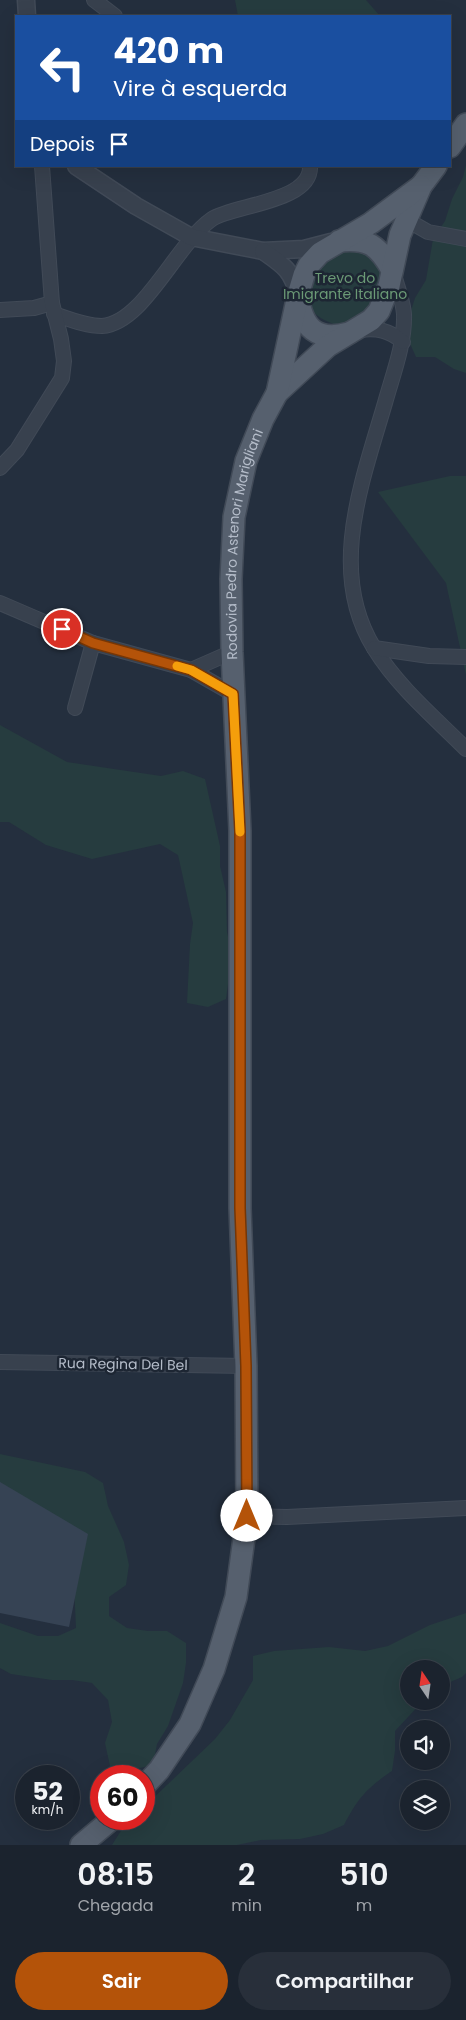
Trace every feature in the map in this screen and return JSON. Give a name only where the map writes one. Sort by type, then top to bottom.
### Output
[{"type":"main road","points":[[451,145],[466,124]]},
{"type":"main road","name":"Rodovia Pedro Astenori Marigliani","points":[[277,392],[317,355],[371,320],[379,311],[387,293],[400,235],[421,186],[435,167]]},
{"type":"main road","name":"Rodovia Pedro Astenori Marigliani","points":[[155,1774],[190,1724],[214,1670],[236,1597],[247,1516],[246,1366],[240,1208],[240,831],[233,694],[231,579],[234,518],[246,462],[263,419],[277,392],[298,294],[309,265],[320,253],[371,223],[421,186]]},
{"type":"main road","points":[[338,241],[357,239],[368,243],[378,249],[392,270]]},
{"type":"main road","points":[[298,294],[301,316],[310,328],[323,335],[338,336],[352,332]]},
{"type":"main road","points":[[81,1845],[99,1830]]},
{"type":"street","points":[[26,0],[27,15]]},
{"type":"street","points":[[94,0],[114,15]]},
{"type":"street","points":[[0,468],[17,450],[62,378],[64,361],[61,339],[53,308],[42,167]]},
{"type":"street","points":[[78,167],[136,206],[191,237],[263,251],[304,249],[338,241]]},
{"type":"street","points":[[0,310],[53,308],[88,325],[102,326],[116,323],[130,314],[191,237],[212,219],[288,194],[304,182],[310,167]]},
{"type":"street","points":[[407,220],[428,232],[466,239]]},
{"type":"street","points":[[263,251],[289,270],[298,294]]},
{"type":"street","points":[[392,270],[404,314],[403,342],[368,462],[352,532],[349,564],[353,595],[360,621],[374,648],[402,685],[466,749]]},
{"type":"street","points":[[352,332],[374,328],[386,330],[403,342]]},
{"type":"street","points":[[0,603],[93,643],[191,670],[233,694]]},
{"type":"street","points":[[75,708],[93,643]]},
{"type":"street","points":[[374,648],[429,656],[466,657]]},
{"type":"street","points":[[191,670],[232,652]]},
{"type":"street","name":"Rua Regina Del Bel","points":[[0,1362],[246,1366]]},
{"type":"street","points":[[247,1516],[287,1517],[466,1508]]},
{"type":"green space","points":[[235,0],[366,0],[379,15],[238,15]]},
{"type":"green space","points":[[466,165],[466,373],[454,369],[435,357],[416,357],[408,339],[408,320],[415,298],[426,280],[433,239],[445,221]]},
{"type":"green space","name":"Trevo do Imigrante Italiano","points":[[343,245],[369,253],[384,276],[382,302],[342,326],[330,323],[314,313],[308,303],[305,288],[307,272]]},
{"type":"green space","points":[[450,476],[466,476],[466,675],[446,583],[378,492]]},
{"type":"green space","points":[[0,725],[67,762],[161,776],[183,771],[205,779],[220,846],[220,866],[226,892],[227,932],[232,954],[226,999],[208,1007],[187,1003],[193,923],[178,855],[160,844],[92,859],[46,845],[9,822],[0,822]]},
{"type":"green space","points":[[0,1454],[85,1472],[103,1483],[108,1506],[124,1542],[129,1565],[126,1585],[109,1597],[109,1616],[127,1628],[167,1631],[186,1643],[183,1683],[168,1726],[157,1744],[153,1765],[110,1765],[105,1743],[112,1722],[108,1700],[92,1683],[11,1674],[0,1668],[0,1623],[38,1636],[58,1636],[76,1628],[74,1585],[0,1507]]},
{"type":"green space","points":[[466,1613],[466,1673],[450,1682],[450,1660],[400,1660],[400,1710],[415,1710],[405,1720],[400,1720],[400,1726],[395,1731],[392,1771],[364,1794],[344,1825],[323,1834],[300,1839],[261,1840],[237,1845],[112,1845],[121,1830],[155,1830],[155,1796],[215,1739],[230,1720],[253,1680],[253,1656],[274,1651],[329,1647],[365,1651],[388,1646],[430,1625]]},
{"type":"building","points":[[0,1482],[88,1534],[69,1627],[0,1613]]},
{"type":"slow traffic","points":[[177,666],[191,670],[233,694],[240,832]]},
{"type":"route","points":[[62,629],[93,643],[191,670],[233,694],[240,831],[240,1208],[246,1366],[247,1516]]}]
